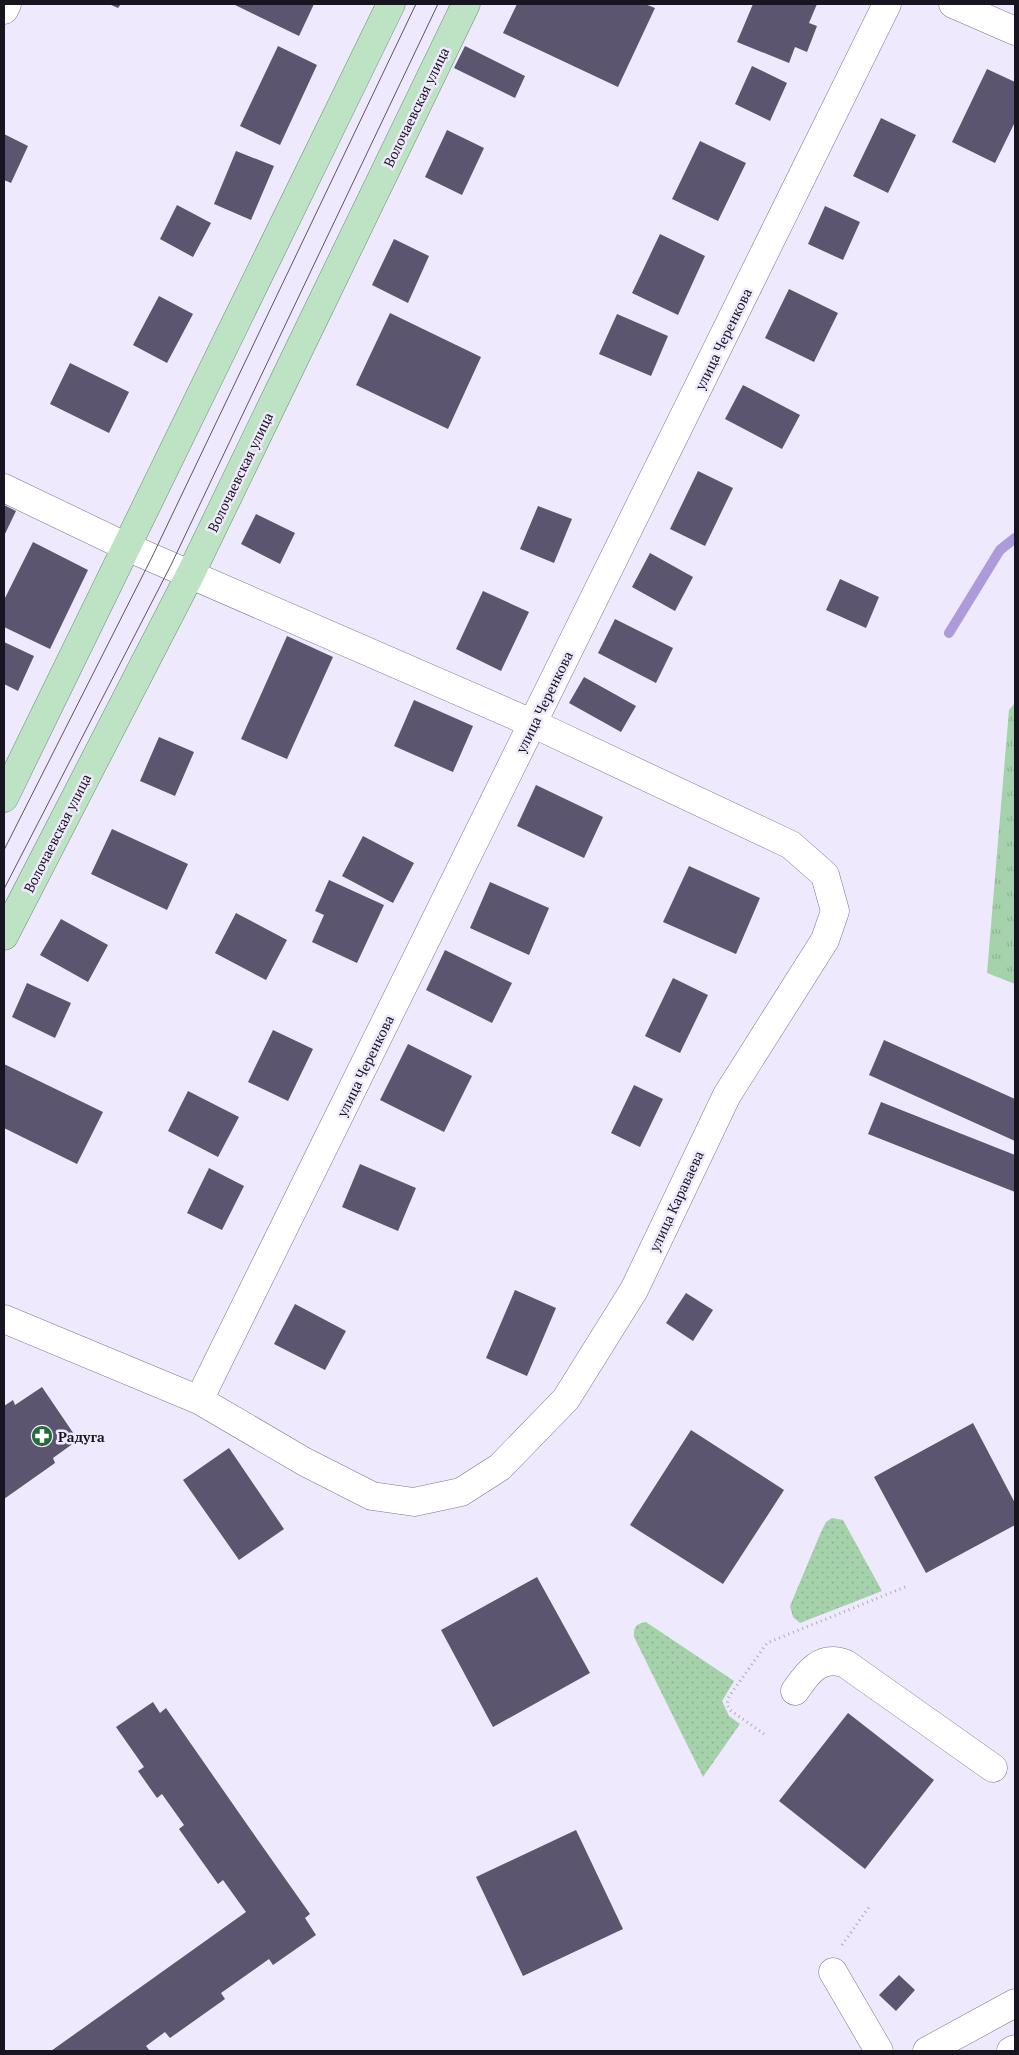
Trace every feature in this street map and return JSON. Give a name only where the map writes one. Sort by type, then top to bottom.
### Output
[{"type":"main road","points":[[4,798],[391,4]]},
{"type":"main road","name":"Волочаевская улица","points":[[4,936],[192,573],[466,4]]},
{"type":"street","points":[[4,10],[7,4]]},
{"type":"street","name":"улица Черенкова","points":[[199,1400],[534,724],[887,4]]},
{"type":"street","points":[[953,4],[1015,31]]},
{"type":"street","points":[[4,488],[127,546],[534,724]]},
{"type":"street","name":"улица Караваева","points":[[199,1400],[305,1462],[372,1496],[414,1502],[461,1492],[500,1467],[566,1399],[634,1290],[727,1095],[825,940],[835,911],[825,875],[791,845],[534,724]]},
{"type":"street","points":[[4,1319],[199,1400]]},
{"type":"street","points":[[795,1691],[809,1671],[819,1664],[828,1661],[841,1662],[993,1768]]},
{"type":"street","points":[[833,1972],[879,2051]]},
{"type":"street","points":[[927,2051],[1015,2003]]},
{"type":"street","points":[[1010,2051],[1015,2048]]},
{"type":"path","points":[[833,1972],[840,1948],[868,1908]]},
{"type":"green space","points":[[1015,703],[1015,984],[987,973],[1009,710]]},
{"type":"green space","points":[[832,1518],[843,1520],[882,1591],[800,1623],[793,1617],[790,1606],[821,1532],[826,1522]]},
{"type":"green space","points":[[646,1622],[734,1681],[722,1701],[729,1716],[740,1724],[703,1777],[634,1637],[636,1626]]},
{"type":"building","points":[[109,4],[121,4],[118,8]]},
{"type":"building","points":[[233,4],[314,4],[299,36]]},
{"type":"building","points":[[517,4],[645,4],[655,8],[618,87],[503,33]]},
{"type":"building","points":[[753,4],[817,4],[809,23],[817,26],[807,52],[795,47],[789,63],[737,42]]},
{"type":"building","points":[[278,46],[317,65],[280,145],[240,126]]},
{"type":"building","points":[[465,46],[525,76],[515,98],[454,68]]},
{"type":"building","points":[[752,66],[787,83],[770,121],[735,104]]},
{"type":"building","points":[[987,69],[1015,82],[1015,122],[995,163],[952,142]]},
{"type":"building","points":[[881,118],[916,135],[888,193],[853,176]]},
{"type":"building","points":[[447,130],[484,148],[462,195],[425,177]]},
{"type":"building","points":[[4,134],[28,146],[11,183],[4,180]]},
{"type":"building","points":[[700,141],[746,163],[718,221],[672,199]]},
{"type":"building","points":[[236,151],[274,166],[251,220],[214,204]]},
{"type":"building","points":[[177,205],[211,223],[193,257],[160,239]]},
{"type":"building","points":[[825,206],[860,222],[843,260],[808,244]]},
{"type":"building","points":[[660,234],[705,256],[678,315],[632,293]]},
{"type":"building","points":[[394,239],[429,256],[408,303],[372,285]]},
{"type":"building","points":[[789,289],[838,313],[814,362],[765,338]]},
{"type":"building","points":[[159,296],[193,314],[167,363],[133,345]]},
{"type":"building","points":[[390,313],[481,357],[448,429],[356,385]]},
{"type":"building","points":[[617,314],[668,336],[651,376],[599,354]]},
{"type":"building","points":[[70,363],[129,392],[109,433],[50,404]]},
{"type":"building","points":[[743,385],[800,415],[782,449],[725,419]]},
{"type":"building","points":[[698,471],[733,488],[705,546],[670,529]]},
{"type":"building","points":[[4,505],[16,511],[4,536]]},
{"type":"building","points":[[538,506],[572,519],[554,563],[520,549]]},
{"type":"building","points":[[256,514],[295,533],[280,564],[241,544]]},
{"type":"building","points":[[33,542],[88,570],[50,649],[4,627],[4,600]]},
{"type":"building","points":[[650,553],[693,577],[675,611],[632,587]]},
{"type":"building","points":[[840,579],[879,597],[866,628],[826,610]]},
{"type":"building","points":[[483,591],[529,612],[501,671],[456,649]]},
{"type":"building","points":[[615,619],[673,648],[656,683],[598,653]]},
{"type":"building","points":[[287,636],[333,657],[287,759],[241,739]]},
{"type":"building","points":[[4,642],[34,656],[18,691],[4,684]]},
{"type":"building","points":[[584,677],[636,706],[621,732],[569,703]]},
{"type":"building","points":[[414,700],[473,726],[453,772],[394,746]]},
{"type":"building","points":[[159,737],[194,752],[175,796],[140,781]]},
{"type":"building","points":[[536,785],[603,817],[584,858],[517,826]]},
{"type":"building","points":[[112,829],[188,864],[167,910],[91,874]]},
{"type":"building","points":[[363,836],[414,863],[393,903],[342,876]]},
{"type":"building","points":[[689,866],[760,898],[736,954],[663,922]]},
{"type":"building","points":[[329,880],[384,905],[357,963],[312,942],[324,915],[315,911]]},
{"type":"building","points":[[490,882],[549,908],[529,955],[470,928]]},
{"type":"building","points":[[236,913],[287,940],[266,980],[215,953]]},
{"type":"building","points":[[61,919],[108,945],[88,982],[40,955]]},
{"type":"building","points":[[445,950],[512,983],[492,1023],[426,990]]},
{"type":"building","points":[[673,978],[708,995],[680,1053],[645,1036]]},
{"type":"building","points":[[27,983],[71,1003],[55,1038],[12,1017]]},
{"type":"building","points":[[273,1030],[313,1049],[288,1101],[248,1082]]},
{"type":"building","points":[[884,1040],[1015,1099],[1015,1141],[869,1075]]},
{"type":"building","points":[[408,1044],[472,1076],[444,1132],[380,1100]]},
{"type":"building","points":[[4,1064],[103,1112],[77,1164],[4,1128]]},
{"type":"building","points":[[634,1085],[663,1099],[640,1147],[611,1133]]},
{"type":"building","points":[[188,1091],[239,1117],[218,1157],[168,1131]]},
{"type":"building","points":[[881,1102],[1015,1155],[1015,1192],[868,1134]]},
{"type":"building","points":[[360,1164],[416,1188],[398,1231],[342,1207]]},
{"type":"building","points":[[209,1168],[244,1186],[222,1230],[187,1213]]},
{"type":"building","points":[[515,1290],[556,1308],[527,1376],[486,1358]]},
{"type":"building","points":[[686,1293],[713,1310],[693,1341],[666,1323]]},
{"type":"building","points":[[295,1304],[346,1331],[325,1370],[274,1344]]},
{"type":"building","points":[[42,1387],[78,1440],[53,1458],[55,1463],[4,1499],[4,1406],[13,1400],[15,1405]]},
{"type":"building","points":[[973,1423],[1015,1503],[1015,1525],[926,1573],[874,1477]]},
{"type":"building","points":[[691,1430],[784,1490],[723,1584],[630,1525]]},
{"type":"building","points":[[229,1448],[284,1529],[239,1560],[183,1480]]},
{"type":"building","points":[[537,1577],[590,1673],[493,1727],[441,1630]]},
{"type":"building","points":[[153,1702],[160,1713],[166,1708],[310,1914],[305,1918],[316,1935],[273,1965],[269,1959],[221,1993],[225,1999],[170,2038],[165,2032],[146,2046],[150,2051],[51,2051],[246,1912],[223,1880],[218,1884],[179,1829],[184,1825],[162,1794],[157,1798],[138,1771],[144,1767],[116,1727]]},
{"type":"building","points":[[848,1713],[934,1780],[865,1869],[779,1801]]},
{"type":"building","points":[[576,1830],[623,1929],[523,1976],[476,1877]]},
{"type":"building","points":[[899,1975],[915,1990],[896,2011],[879,1995]]},
{"type":"waterway","points":[[949,633],[1000,550],[1015,538]]},
{"type":"tram line","points":[[4,850],[152,557],[416,4]]},
{"type":"tram line","points":[[4,889],[171,565],[438,4]]},
{"type":"place","name":"Радуга","points":[[42,1436]]}]
